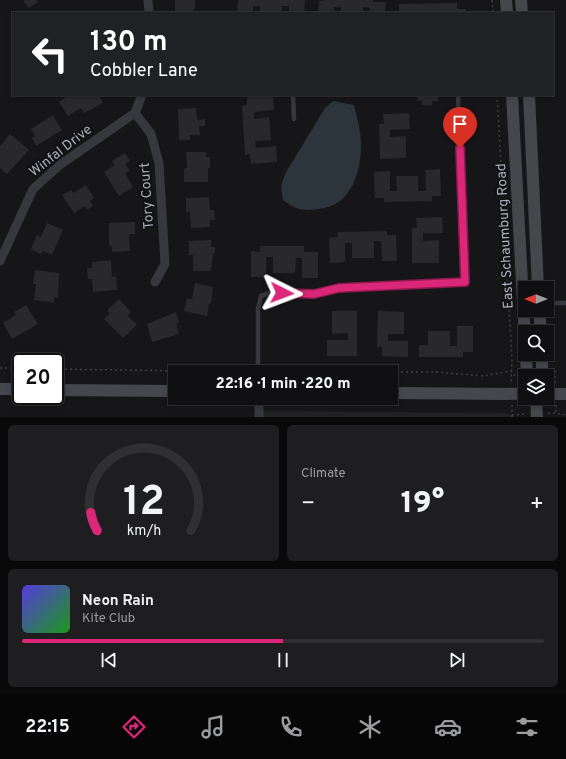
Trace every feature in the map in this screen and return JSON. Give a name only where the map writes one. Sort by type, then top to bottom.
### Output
[{"type":"main road","points":[[506,0],[507,12]]},
{"type":"main road","points":[[521,0],[522,12]]},
{"type":"main road","name":"East Schaumburg Road","points":[[512,96],[527,369]]},
{"type":"main road","points":[[529,96],[538,281]]},
{"type":"main road","points":[[0,389],[12,389]]},
{"type":"main road","points":[[64,390],[168,391]]},
{"type":"main road","points":[[398,392],[518,394]]},
{"type":"main road","points":[[554,394],[566,394]]},
{"type":"main road","points":[[536,405],[537,417]]},
{"type":"street","points":[[148,0],[149,12]]},
{"type":"street","points":[[135,113],[142,96]]},
{"type":"street","name":"Winfal Drive","points":[[0,261],[33,189],[60,164],[135,113]]},
{"type":"street","name":"Tory Court","points":[[135,113],[151,134],[159,163],[165,264],[155,282]]},
{"type":"street","points":[[259,405],[259,417]]},
{"type":"lane","points":[[293,96],[294,120]]},
{"type":"lane","points":[[258,365],[258,309],[261,296],[274,292],[314,294],[339,288],[465,282],[458,96]]},
{"type":"lane","points":[[554,303],[566,303]]},
{"type":"path","points":[[492,0],[493,12]]},
{"type":"path","points":[[398,372],[436,372],[483,376],[511,371],[512,360],[497,96]]},
{"type":"path","points":[[0,368],[12,368]]},
{"type":"path","points":[[64,369],[168,371]]},
{"type":"path","points":[[560,415],[566,415]]},
{"type":"shaded area","points":[[333,101],[354,105],[360,129],[361,143],[361,155],[356,178],[351,189],[344,198],[335,204],[312,210],[298,209],[283,200],[281,186],[285,174],[325,108]]},
{"type":"shaded area","points":[[261,411],[505,413],[516,417],[261,417]]},
{"type":"building","points":[[23,0],[37,0],[38,2],[29,8]]},
{"type":"building","points":[[175,0],[195,0],[195,9],[193,9],[193,12],[175,12]]},
{"type":"building","points":[[238,0],[305,0],[304,12],[289,12],[289,6],[282,6],[282,12],[260,12],[260,6],[253,6],[253,12],[237,12]]},
{"type":"building","points":[[373,0],[373,2],[386,2],[385,12],[370,12],[370,8],[363,7],[363,12],[341,12],[341,7],[334,7],[334,12],[318,12],[319,1]]},
{"type":"building","points":[[457,3],[457,9],[466,9],[466,12],[399,12],[399,4]]},
{"type":"building","points":[[67,96],[100,96],[103,103],[84,113],[81,108],[68,116],[59,102]]},
{"type":"building","points":[[273,96],[274,110],[254,112],[254,119],[269,117],[271,140],[255,141],[256,148],[276,146],[277,162],[251,164],[250,154],[245,155],[242,106],[247,105],[247,97]]},
{"type":"building","points":[[418,96],[438,96],[438,101],[432,101],[432,105],[422,105],[422,101],[418,101]]},
{"type":"building","points":[[196,108],[197,120],[205,119],[205,126],[199,126],[200,135],[190,135],[190,140],[179,140],[178,109]]},
{"type":"building","points":[[409,113],[410,129],[390,130],[390,137],[406,136],[406,158],[380,159],[379,124],[384,124],[383,114]]},
{"type":"building","points":[[53,115],[62,130],[36,146],[32,138],[35,136],[31,129]]},
{"type":"building","points":[[10,134],[29,150],[7,174],[0,168],[0,146]]},
{"type":"building","points":[[186,152],[206,152],[206,157],[210,157],[208,182],[184,182],[184,169],[187,168]]},
{"type":"building","points":[[125,153],[130,161],[125,164],[130,171],[125,173],[133,187],[119,196],[104,172],[115,165],[112,161]]},
{"type":"building","points":[[440,169],[441,196],[432,196],[432,201],[384,202],[384,198],[375,198],[374,172],[390,171],[390,191],[397,191],[396,176],[418,176],[418,191],[426,191],[425,170]]},
{"type":"building","points":[[86,185],[94,198],[90,201],[93,206],[87,210],[85,206],[74,213],[62,195],[71,190],[73,193]]},
{"type":"building","points":[[209,197],[210,210],[214,210],[215,220],[210,220],[210,227],[191,228],[190,212],[186,212],[186,198]]},
{"type":"building","points":[[442,217],[443,233],[423,233],[423,241],[439,240],[439,263],[412,263],[412,228],[417,228],[416,218]]},
{"type":"building","points":[[135,222],[135,234],[129,234],[130,251],[112,252],[112,246],[109,246],[109,223]]},
{"type":"building","points":[[47,223],[63,230],[52,255],[43,251],[41,254],[31,249],[37,235],[41,237]]},
{"type":"building","points":[[387,231],[387,235],[396,235],[397,261],[382,261],[381,241],[374,241],[374,258],[352,258],[352,243],[345,243],[345,262],[330,263],[329,238],[338,237],[338,232]]},
{"type":"building","points":[[211,240],[211,247],[215,247],[215,253],[213,253],[211,271],[193,271],[193,255],[189,255],[189,241]]},
{"type":"building","points":[[260,246],[304,246],[304,252],[318,252],[318,278],[302,278],[302,258],[296,258],[295,273],[273,273],[273,257],[266,257],[266,277],[251,277],[251,251],[260,252]]},
{"type":"building","points":[[111,260],[112,277],[116,276],[117,290],[93,292],[92,279],[88,279],[87,268],[92,268],[92,262]]},
{"type":"building","points":[[35,270],[59,273],[58,298],[54,297],[54,303],[34,300],[36,284],[33,284]]},
{"type":"building","points":[[195,283],[213,287],[211,304],[209,303],[207,316],[184,311],[187,298],[192,299]]},
{"type":"building","points":[[119,299],[131,312],[128,316],[137,325],[123,338],[104,319],[110,313],[107,310]]},
{"type":"building","points":[[26,305],[38,324],[12,339],[3,323],[16,315],[14,312]]},
{"type":"building","points":[[332,311],[357,311],[357,356],[327,356],[327,340],[348,340],[348,333],[332,334]]},
{"type":"building","points":[[378,311],[404,312],[404,334],[388,334],[388,341],[408,341],[408,357],[382,356],[382,347],[377,347]]},
{"type":"building","points":[[176,312],[179,323],[176,324],[179,334],[152,342],[147,324]]},
{"type":"building","points":[[457,326],[473,326],[473,352],[463,352],[463,357],[419,357],[419,345],[428,345],[428,331],[450,331],[450,346],[457,346]]},
{"type":"route","points":[[282,293],[314,294],[339,288],[465,282],[462,167],[460,148]]}]
